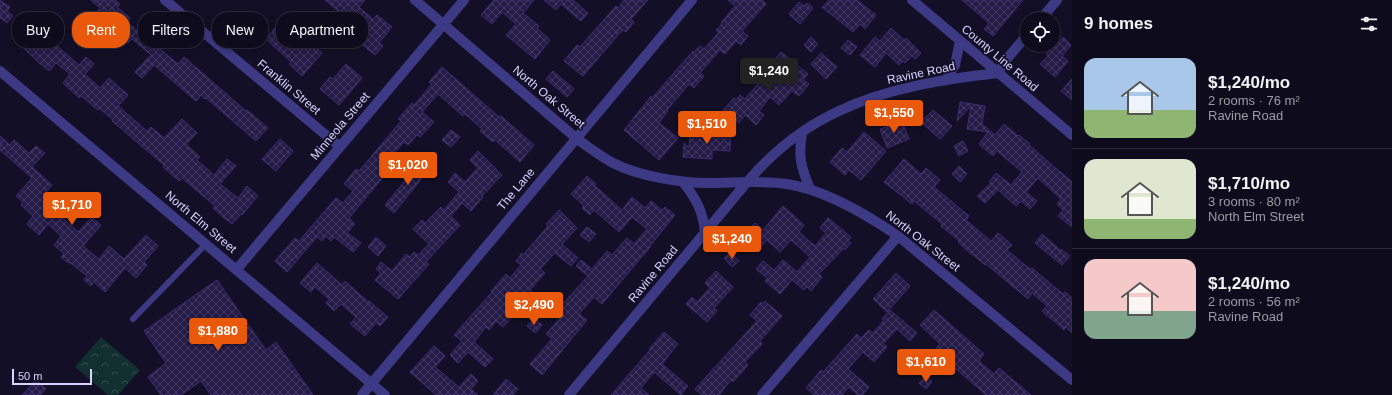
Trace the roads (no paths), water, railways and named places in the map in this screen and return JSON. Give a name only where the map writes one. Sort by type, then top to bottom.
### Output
[{"type":"street","name":"Franklin Street","points":[[165,0],[340,147]]},
{"type":"street","name":"North Oak Street","points":[[415,0],[576,138],[615,164],[656,177],[683,182],[708,183],[748,181],[786,184],[810,189],[870,217],[898,236],[1072,380]]},
{"type":"street","name":"Minneola Street","points":[[237,270],[464,0]]},
{"type":"street","name":"The Lane","points":[[362,395],[692,0]]},
{"type":"street","name":"County Line Road","points":[[912,0],[1072,135]]},
{"type":"street","points":[[1047,12],[1056,0]]},
{"type":"street","points":[[946,80],[955,65],[960,40]]},
{"type":"street","points":[[998,73],[1006,60],[1020,44]]},
{"type":"street","name":"North Elm Street","points":[[0,71],[385,395]]},
{"type":"street","name":"Ravine Road","points":[[569,395],[748,181],[772,156],[802,133],[839,111],[890,92],[946,80],[998,73]]},
{"type":"street","points":[[802,133],[799,149],[800,162],[810,189]]},
{"type":"street","points":[[683,182],[696,198],[704,220],[705,233]]},
{"type":"street","points":[[762,395],[898,236]]},
{"type":"lane","points":[[133,319],[206,244]]}]
